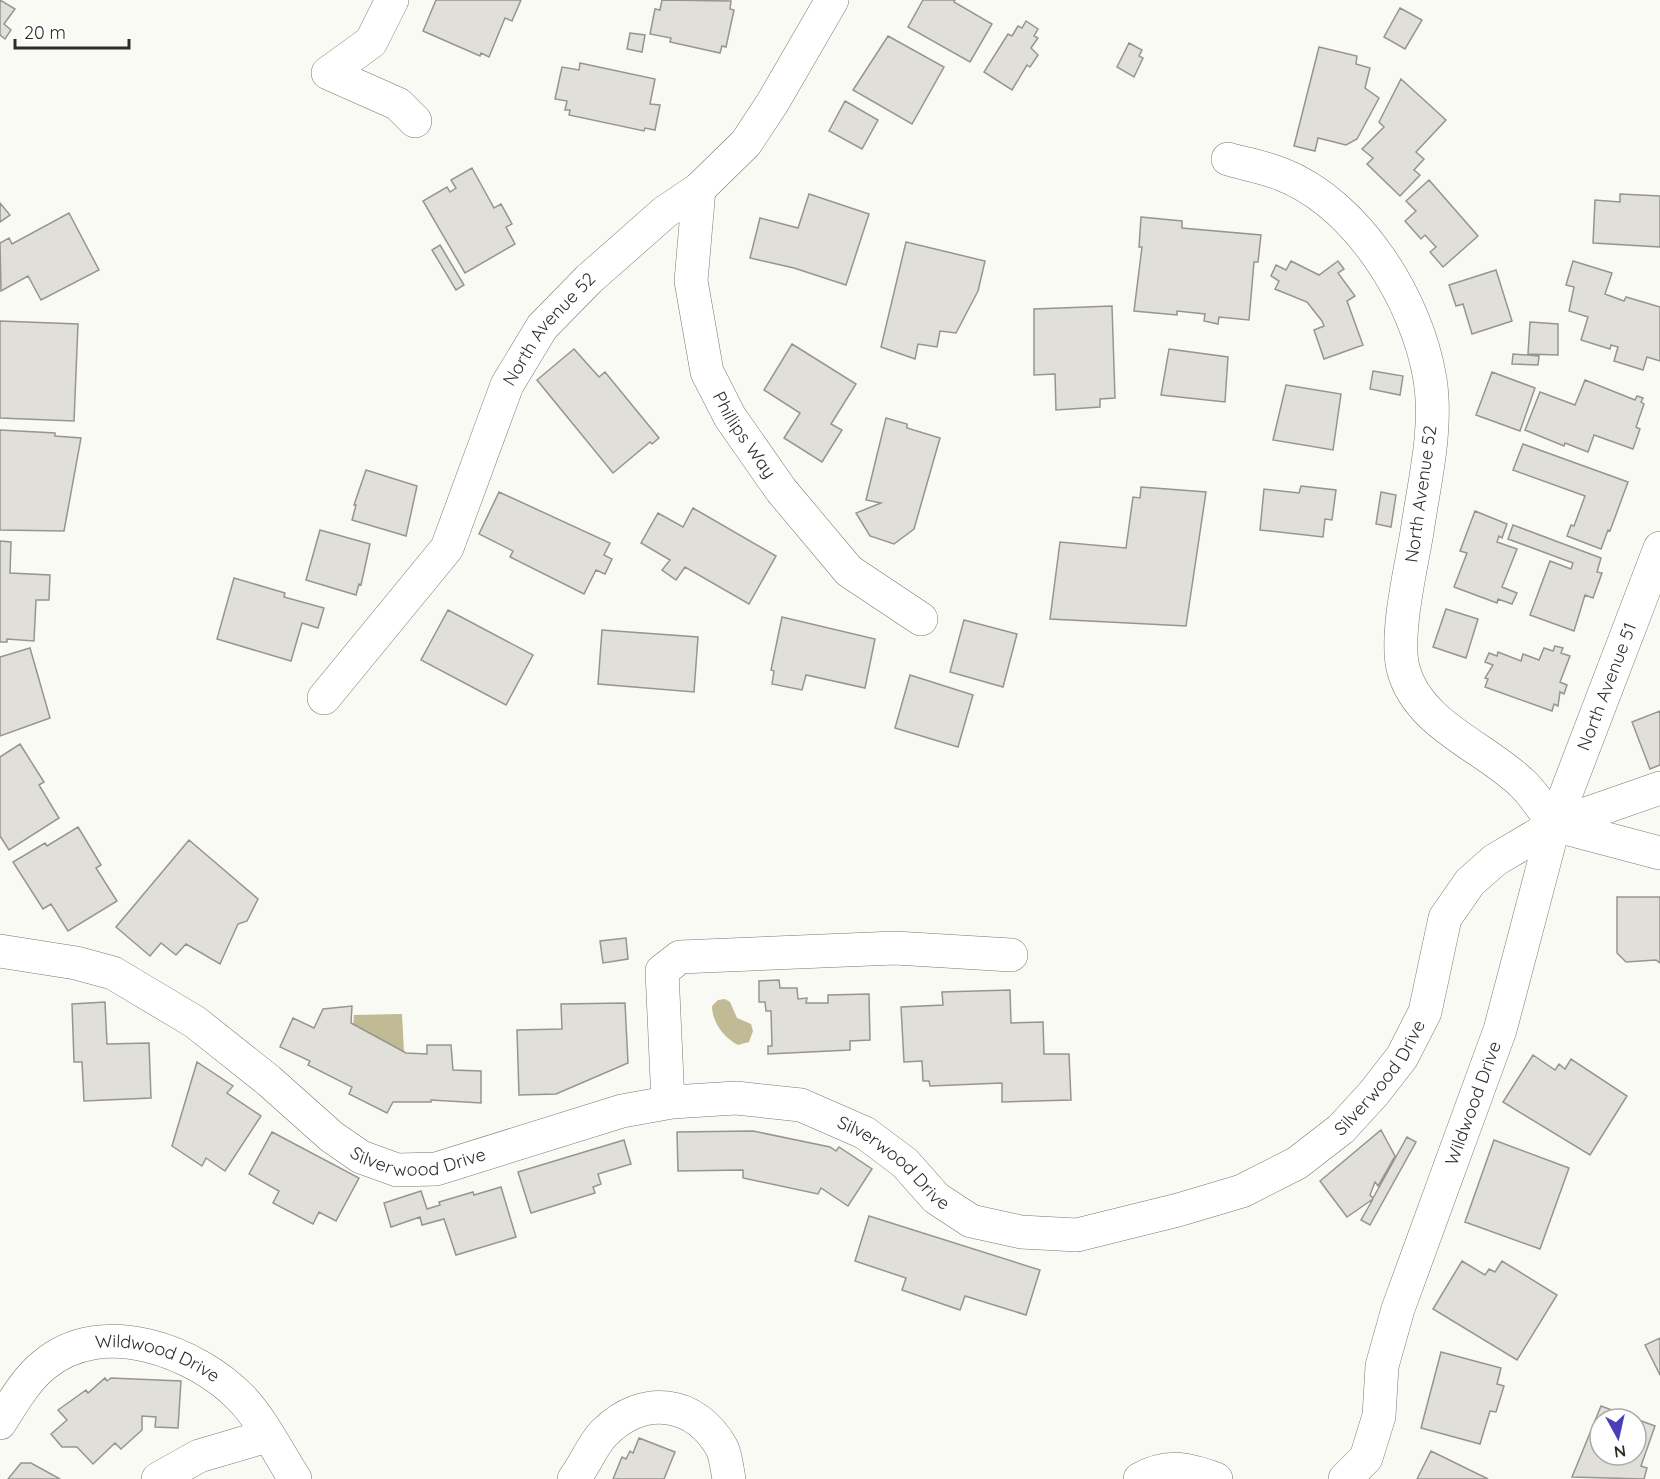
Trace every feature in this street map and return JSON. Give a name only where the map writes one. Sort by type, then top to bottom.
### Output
[{"type":"street","points":[[392,0],[371,42],[328,73],[398,104],[415,121]]},
{"type":"street","name":"North Avenue 52","points":[[324,698],[447,548],[507,385],[542,327],[589,279],[665,212],[699,189],[746,143],[773,102],[832,0]]},
{"type":"street","name":"North Avenue 52","points":[[1228,159],[1282,174],[1327,200],[1359,233],[1397,284],[1418,328],[1430,380],[1432,430],[1402,627],[1403,666],[1412,694],[1437,719],[1525,786],[1554,825]]},
{"type":"street","name":"Phillips Way","points":[[699,189],[691,281],[707,372],[730,417],[781,490],[849,571],[921,619]]},
{"type":"street","name":"North Avenue 51","points":[[1554,825],[1660,548]]},
{"type":"street","points":[[1554,825],[1660,788]]},
{"type":"street","points":[[1554,825],[1660,853]]},
{"type":"street","name":"Silverwood Drive","points":[[4,946],[113,973],[195,1022],[268,1080],[332,1137],[362,1157],[397,1170],[436,1169],[622,1111],[668,1102],[736,1098],[801,1105],[865,1133],[905,1162],[936,1198],[971,1221],[1021,1232],[1077,1235],[1178,1210],[1242,1191],[1297,1163],[1341,1129],[1374,1094],[1402,1057],[1425,1012],[1445,918],[1470,882],[1495,860],[1554,825]]},
{"type":"street","name":"Wildwood Drive","points":[[1345,1479],[1366,1458],[1379,1416],[1382,1366],[1398,1309],[1500,1030],[1554,825]]},
{"type":"street","points":[[668,1102],[662,971],[681,957],[895,948],[1011,955]]},
{"type":"street","name":"Wildwood Drive","points":[[0,1423],[44,1365],[79,1346],[119,1342],[159,1347],[201,1365],[243,1400],[295,1479]]},
{"type":"street","points":[[574,1479],[604,1433],[636,1411],[672,1406],[702,1420],[723,1450],[729,1479]]},
{"type":"street","points":[[159,1479],[199,1456],[267,1436]]},
{"type":"street","points":[[1140,1479],[1154,1471],[1187,1468],[1216,1479]]},
{"type":"shaded area","points":[[725,999],[730,1002],[737,1018],[751,1024],[753,1031],[749,1042],[738,1045],[724,1034],[717,1024],[712,1006],[718,1000]]},
{"type":"shaded area","points":[[402,1014],[404,1052],[353,1025],[354,1015]]},
{"type":"building","points":[[0,0],[15,9],[4,24],[11,30],[5,39],[0,35]]},
{"type":"building","points":[[436,0],[521,0],[512,21],[505,18],[489,57],[481,53],[480,56],[423,31]]},
{"type":"building","points":[[662,0],[731,1],[730,9],[734,10],[726,47],[722,46],[720,53],[670,42],[671,38],[650,34],[655,9],[660,10]]},
{"type":"building","points":[[923,0],[955,0],[954,2],[992,24],[970,62],[908,27]]},
{"type":"building","points":[[1400,8],[1422,20],[1405,49],[1384,37]]},
{"type":"building","points":[[1026,21],[1038,29],[1034,36],[1038,38],[1031,48],[1038,55],[1030,67],[1027,65],[1012,90],[984,72],[1008,34],[1012,36],[1018,26],[1022,28]]},
{"type":"building","points":[[630,33],[645,35],[642,52],[627,49]]},
{"type":"building","points":[[888,36],[944,67],[912,124],[853,90]]},
{"type":"building","points":[[1129,43],[1142,50],[1139,56],[1143,58],[1134,77],[1117,67]]},
{"type":"building","points":[[1319,47],[1357,56],[1356,64],[1370,68],[1365,88],[1379,98],[1357,139],[1346,145],[1318,138],[1315,151],[1294,146]]},
{"type":"building","points":[[580,63],[655,79],[650,104],[660,105],[655,130],[645,128],[644,131],[569,115],[570,110],[565,110],[567,101],[555,99],[562,67],[579,70]]},
{"type":"building","points":[[1401,79],[1446,120],[1416,152],[1424,159],[1414,170],[1420,175],[1400,196],[1367,164],[1373,158],[1362,149],[1384,127],[1379,122]]},
{"type":"building","points":[[845,101],[878,120],[862,149],[829,131]]},
{"type":"building","points":[[472,168],[494,208],[501,204],[512,224],[506,227],[515,244],[465,273],[423,201],[447,187],[450,192],[456,188],[451,180]]},
{"type":"building","points":[[1429,180],[1478,236],[1443,267],[1430,252],[1436,247],[1425,235],[1421,239],[1405,221],[1416,211],[1406,201]]},
{"type":"building","points":[[809,194],[869,214],[846,285],[794,268],[750,258],[760,218],[798,228]]},
{"type":"building","points":[[1620,194],[1660,196],[1660,247],[1593,243],[1595,200],[1620,202]]},
{"type":"building","points":[[0,203],[10,215],[0,222]]},
{"type":"building","points":[[69,213],[99,270],[41,300],[28,276],[1,291],[0,243],[9,238],[12,244]]},
{"type":"building","points":[[1141,217],[1182,221],[1182,228],[1261,235],[1258,262],[1254,262],[1249,320],[1219,317],[1218,324],[1204,321],[1205,314],[1177,311],[1177,315],[1134,311],[1142,247],[1139,247]]},
{"type":"building","points":[[906,242],[985,261],[978,291],[956,333],[940,331],[937,347],[918,344],[915,359],[881,347]]},
{"type":"building","points":[[440,245],[464,285],[456,290],[432,250]]},
{"type":"building","points":[[1291,261],[1319,275],[1338,261],[1344,269],[1338,273],[1355,296],[1347,301],[1363,345],[1324,359],[1314,330],[1324,326],[1322,321],[1307,302],[1275,289],[1279,281],[1271,276],[1276,265],[1286,270]]},
{"type":"building","points":[[1573,261],[1612,273],[1605,294],[1624,301],[1626,297],[1660,307],[1660,361],[1647,357],[1643,370],[1614,361],[1618,347],[1611,345],[1610,349],[1581,340],[1588,317],[1569,311],[1574,287],[1566,285]]},
{"type":"building","points":[[1496,270],[1512,321],[1472,334],[1463,304],[1456,306],[1449,285]]},
{"type":"building","points":[[1112,306],[1115,398],[1100,399],[1100,407],[1056,410],[1055,374],[1034,375],[1034,309]]},
{"type":"building","points":[[0,321],[78,324],[74,421],[0,418]]},
{"type":"building","points":[[1530,322],[1558,324],[1558,355],[1528,354]]},
{"type":"building","points":[[792,344],[856,384],[831,424],[842,430],[822,462],[784,438],[800,413],[764,390]]},
{"type":"building","points":[[574,349],[599,377],[605,372],[659,438],[652,444],[650,442],[613,473],[537,380]]},
{"type":"building","points":[[1169,349],[1228,357],[1225,402],[1161,395]]},
{"type":"building","points":[[1513,354],[1539,356],[1538,365],[1512,364]]},
{"type":"building","points":[[1373,371],[1403,376],[1400,395],[1370,389]]},
{"type":"building","points":[[1492,372],[1535,388],[1520,431],[1476,415]]},
{"type":"building","points":[[1585,380],[1635,400],[1637,396],[1643,398],[1641,402],[1644,404],[1636,427],[1640,429],[1633,449],[1594,435],[1588,452],[1565,443],[1564,446],[1525,430],[1540,392],[1575,405]]},
{"type":"building","points":[[1286,385],[1341,394],[1333,450],[1273,440]]},
{"type":"building","points":[[886,418],[907,424],[907,428],[940,438],[914,529],[894,544],[870,536],[856,513],[881,503],[866,500]]},
{"type":"building","points":[[0,430],[55,433],[55,436],[81,438],[64,531],[0,530]]},
{"type":"building","points":[[1523,444],[1628,482],[1601,549],[1567,536],[1571,525],[1574,526],[1585,496],[1513,470]]},
{"type":"building","points":[[366,470],[417,486],[406,536],[352,520],[356,505],[354,505]]},
{"type":"building","points":[[1301,486],[1336,490],[1332,520],[1325,519],[1323,537],[1260,530],[1264,489],[1299,493]]},
{"type":"building","points":[[1141,487],[1206,492],[1186,626],[1050,619],[1060,542],[1126,548],[1133,497],[1140,498]]},
{"type":"building","points":[[499,492],[610,543],[604,555],[612,559],[605,574],[596,570],[584,594],[510,557],[513,551],[479,534]]},
{"type":"building","points":[[1381,492],[1396,495],[1391,527],[1376,524]]},
{"type":"building","points":[[693,508],[776,556],[749,604],[685,567],[676,580],[662,570],[670,560],[641,543],[658,513],[683,527]]},
{"type":"building","points":[[1475,511],[1507,524],[1502,538],[1499,536],[1497,542],[1517,549],[1502,587],[1517,593],[1512,604],[1498,599],[1497,603],[1454,587],[1467,553],[1460,551]]},
{"type":"building","points":[[1513,525],[1601,558],[1597,572],[1602,573],[1593,598],[1585,595],[1574,631],[1530,615],[1550,561],[1571,569],[1573,563],[1508,539]]},
{"type":"building","points":[[320,530],[370,544],[361,585],[359,584],[356,595],[306,580]]},
{"type":"building","points":[[0,541],[11,542],[10,573],[50,575],[49,600],[36,600],[34,641],[7,639],[7,642],[0,642]]},
{"type":"building","points":[[234,578],[285,593],[284,597],[324,608],[318,628],[302,623],[291,661],[217,639]]},
{"type":"building","points":[[1446,609],[1478,619],[1466,658],[1433,647]]},
{"type":"building","points":[[448,610],[533,655],[506,705],[421,660]]},
{"type":"building","points":[[782,617],[875,639],[865,688],[806,675],[802,690],[772,684],[774,671],[771,670]]},
{"type":"building","points":[[964,620],[1017,634],[1003,687],[950,672]]},
{"type":"building","points":[[602,630],[698,637],[694,692],[598,684]]},
{"type":"building","points":[[1555,646],[1563,648],[1561,653],[1570,656],[1560,682],[1567,685],[1564,694],[1560,692],[1558,706],[1554,704],[1552,711],[1485,687],[1488,679],[1485,678],[1493,665],[1485,662],[1489,653],[1497,656],[1498,652],[1521,661],[1523,654],[1539,660],[1544,648],[1553,651]]},
{"type":"building","points":[[30,648],[50,718],[0,736],[0,657]]},
{"type":"building","points":[[910,675],[973,695],[958,747],[895,728]]},
{"type":"building","points":[[1660,711],[1660,765],[1650,769],[1632,722]]},
{"type":"building","points":[[20,744],[44,782],[39,785],[59,818],[9,850],[0,836],[0,757]]},
{"type":"building","points":[[78,827],[101,865],[96,868],[117,901],[68,931],[51,904],[43,909],[13,862],[45,843],[47,846]]},
{"type":"building","points":[[189,840],[258,899],[247,921],[238,924],[220,964],[186,944],[176,955],[161,943],[150,956],[116,927]]},
{"type":"building","points":[[1617,897],[1660,897],[1660,963],[1656,960],[1626,962],[1617,953]]},
{"type":"building","points":[[626,938],[628,959],[603,963],[600,941]]},
{"type":"building","points":[[779,980],[780,988],[797,988],[798,999],[807,998],[806,1003],[828,1003],[828,995],[869,994],[870,1040],[850,1041],[850,1050],[768,1054],[768,1046],[772,1046],[771,1011],[766,1011],[765,1002],[759,1002],[759,981]]},
{"type":"building","points":[[1010,990],[1011,1023],[1043,1022],[1044,1054],[1069,1054],[1071,1100],[1002,1102],[1002,1083],[930,1086],[929,1081],[923,1081],[922,1061],[904,1062],[901,1007],[943,1005],[942,992]]},
{"type":"building","points":[[105,1002],[107,1044],[149,1043],[151,1098],[84,1101],[82,1062],[74,1062],[72,1004]]},
{"type":"building","points":[[625,1003],[628,1063],[556,1094],[519,1095],[517,1030],[562,1029],[561,1004]]},
{"type":"building","points":[[352,1006],[351,1023],[406,1053],[427,1054],[427,1045],[451,1045],[453,1070],[481,1071],[481,1103],[431,1100],[431,1102],[393,1102],[387,1113],[349,1094],[352,1087],[308,1065],[310,1061],[280,1047],[293,1018],[314,1028],[323,1009]]},
{"type":"building","points":[[1533,1055],[1555,1070],[1559,1064],[1565,1069],[1571,1059],[1627,1096],[1590,1155],[1503,1102]]},
{"type":"building","points":[[197,1062],[233,1086],[227,1093],[261,1116],[225,1171],[206,1158],[202,1166],[172,1146]]},
{"type":"building","points":[[1381,1130],[1395,1156],[1378,1186],[1375,1182],[1370,1195],[1373,1198],[1407,1137],[1416,1142],[1370,1225],[1361,1220],[1373,1199],[1347,1217],[1320,1181]]},
{"type":"building","points":[[753,1131],[830,1147],[836,1151],[839,1147],[872,1169],[848,1206],[821,1188],[818,1194],[743,1178],[743,1170],[678,1171],[677,1132]]},
{"type":"building","points":[[272,1132],[359,1178],[336,1221],[319,1212],[313,1224],[273,1203],[279,1191],[249,1174]]},
{"type":"building","points":[[624,1140],[631,1164],[598,1174],[601,1184],[593,1187],[595,1193],[531,1213],[518,1172]]},
{"type":"building","points":[[1494,1140],[1569,1168],[1540,1249],[1465,1222]]},
{"type":"building","points":[[501,1187],[516,1237],[456,1255],[444,1219],[422,1225],[420,1217],[391,1227],[384,1203],[421,1191],[427,1209],[440,1205],[439,1202]]},
{"type":"building","points":[[869,1216],[1040,1270],[1026,1315],[965,1296],[960,1310],[902,1290],[906,1278],[855,1261]]},
{"type":"building","points":[[1462,1261],[1485,1275],[1489,1269],[1495,1272],[1502,1261],[1557,1295],[1517,1360],[1433,1309]]},
{"type":"building","points":[[1660,1338],[1660,1375],[1645,1345]]},
{"type":"building","points":[[1441,1352],[1501,1368],[1497,1384],[1504,1386],[1496,1412],[1490,1411],[1480,1444],[1421,1428]]},
{"type":"building","points":[[105,1378],[107,1381],[111,1378],[181,1381],[178,1428],[155,1427],[156,1417],[142,1416],[142,1430],[121,1449],[115,1443],[93,1464],[77,1447],[62,1447],[51,1434],[67,1420],[58,1410],[86,1390],[88,1393]]},
{"type":"building","points":[[1648,1423],[1655,1426],[1648,1446]]},
{"type":"building","points":[[639,1438],[675,1452],[664,1479],[613,1479],[622,1457],[626,1459],[630,1451],[633,1453]]},
{"type":"building","points":[[1588,1438],[1588,1467],[1644,1467],[1647,1468],[1644,1479],[1572,1477]]},
{"type":"building","points":[[1431,1451],[1488,1479],[1417,1479]]},
{"type":"building","points":[[21,1463],[31,1463],[60,1479],[8,1479]]}]
